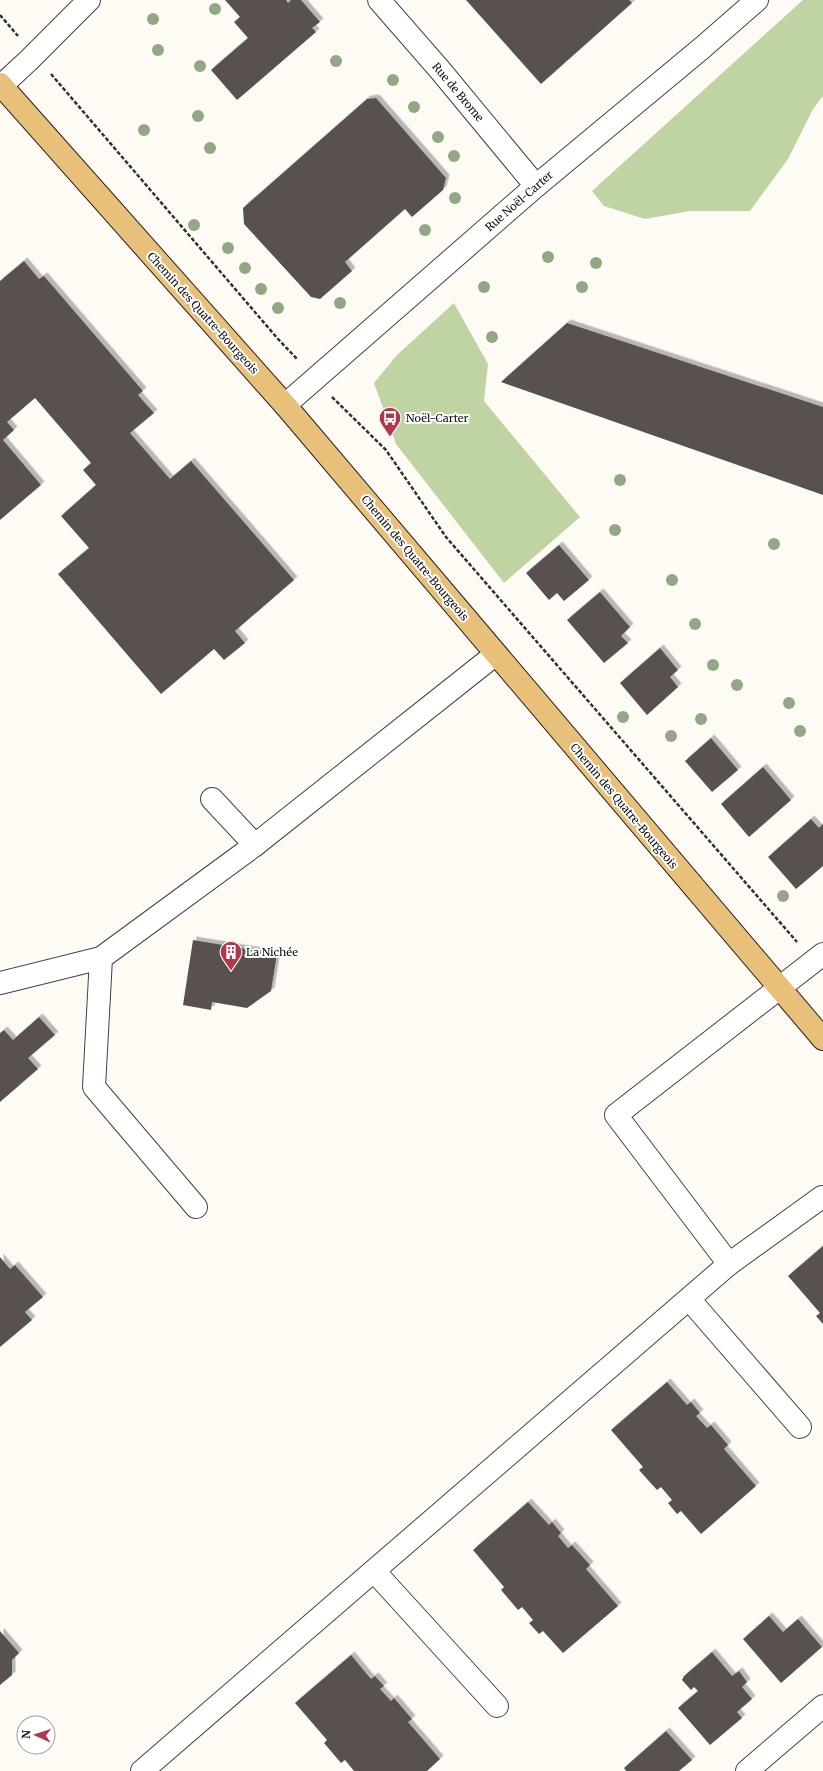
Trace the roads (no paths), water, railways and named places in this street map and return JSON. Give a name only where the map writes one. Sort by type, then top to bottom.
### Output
[{"type":"main road","name":"Chemin des Quatre-Bourgeois","points":[[1,86],[285,405],[823,1039]]},
{"type":"street","points":[[1,86],[89,0]]},
{"type":"street","name":"Rue de Brome","points":[[379,0],[440,70],[536,186]]},
{"type":"street","name":"Rue Noël-Carter","points":[[285,405],[536,186],[702,48],[757,0]]},
{"type":"street","points":[[0,983],[102,958],[255,845],[496,654]]},
{"type":"street","points":[[212,799],[255,845]]},
{"type":"street","points":[[729,1264],[616,1115],[823,954]]},
{"type":"street","points":[[102,958],[94,1087],[196,1207]]},
{"type":"street","points":[[142,1771],[729,1264],[822,1197]]},
{"type":"street","points":[[689,1299],[800,1427]]},
{"type":"street","points":[[374,1571],[497,1706]]},
{"type":"street","points":[[747,1771],[823,1706]]},
{"type":"place","name":"Noël-Carter","points":[[390,438]]},
{"type":"place","name":"La Nichée","points":[[231,972]]}]
